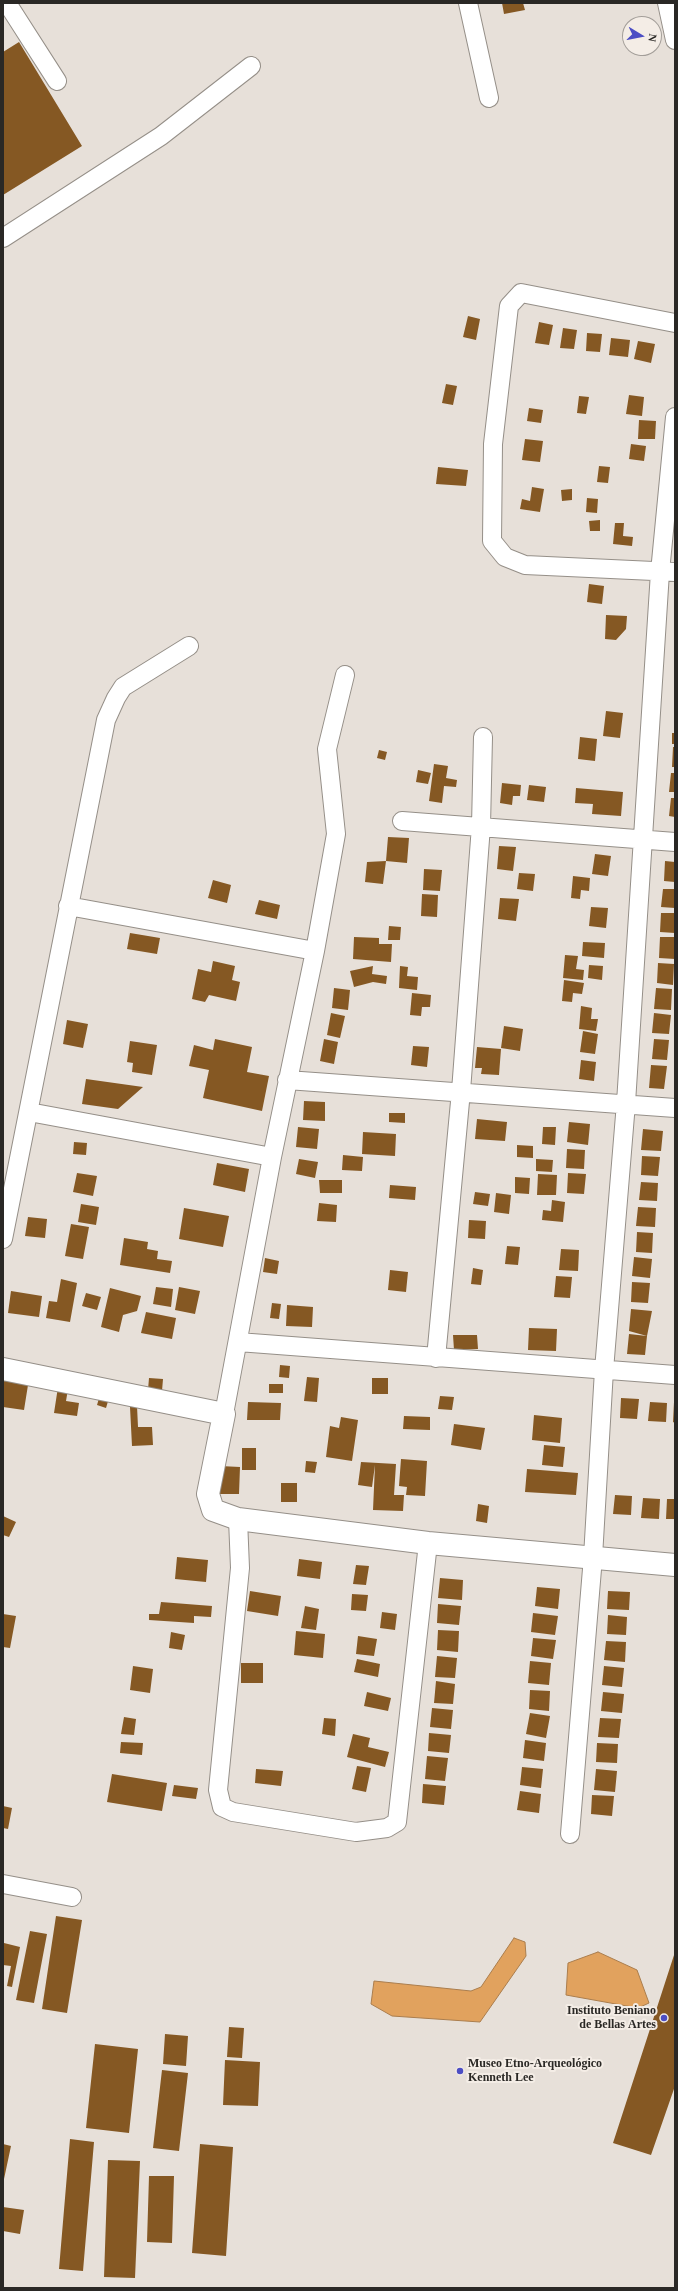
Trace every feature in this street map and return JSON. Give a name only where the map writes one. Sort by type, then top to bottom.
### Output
[{"type":"street","points":[[7,3],[57,81]]},
{"type":"street","points":[[468,3],[489,98]]},
{"type":"street","points":[[667,3],[675,40]]},
{"type":"street","points":[[3,238],[161,136],[251,66]]},
{"type":"street","points":[[667,572],[525,565],[505,557],[492,541],[493,444],[509,306],[521,293],[675,324]]},
{"type":"street","points":[[570,1834],[593,1557],[604,1370],[626,1103],[643,839],[667,572],[675,417]]},
{"type":"street","points":[[3,1239],[106,720],[123,687],[189,646]]},
{"type":"street","points":[[345,675],[327,749],[336,834],[315,951],[287,1080],[208,1494],[213,1510],[238,1519],[428,1543],[675,1565]]},
{"type":"street","points":[[436,1358],[461,1092],[481,826],[483,737]]},
{"type":"street","points":[[402,821],[675,842]]},
{"type":"street","points":[[68,906],[315,951]]},
{"type":"street","points":[[287,1080],[626,1103],[675,1108]]},
{"type":"street","points":[[29,1112],[272,1157]]},
{"type":"street","points":[[238,1342],[675,1375]]},
{"type":"street","points":[[3,1369],[224,1414]]},
{"type":"street","points":[[238,1519],[240,1568],[218,1790],[222,1807],[233,1812],[356,1832],[387,1828],[397,1822],[428,1543]]},
{"type":"street","points":[[3,1884],[72,1897]]},
{"type":"shaded area","points":[[514,1938],[525,1942],[526,1956],[480,2022],[392,2016],[371,2004],[374,1981],[471,1991],[481,1987]]},
{"type":"shaded area","points":[[598,1952],[637,1970],[649,2003],[638,2008],[566,1995],[568,1963]]},
{"type":"building","points":[[502,3],[523,3],[525,10],[504,14]]},
{"type":"building","points":[[19,42],[82,146],[3,195],[3,52]]},
{"type":"building","points":[[468,316],[480,319],[476,340],[463,337]]},
{"type":"building","points":[[539,322],[553,325],[549,345],[535,343]]},
{"type":"building","points":[[563,328],[577,330],[574,349],[560,348]]},
{"type":"building","points":[[587,333],[602,334],[600,352],[586,351]]},
{"type":"building","points":[[611,338],[630,340],[628,357],[609,355]]},
{"type":"building","points":[[638,341],[655,344],[651,363],[634,359]]},
{"type":"building","points":[[446,384],[457,386],[453,405],[442,403]]},
{"type":"building","points":[[629,395],[644,397],[642,416],[626,414]]},
{"type":"building","points":[[579,396],[589,397],[586,414],[577,413]]},
{"type":"building","points":[[529,408],[543,410],[541,423],[527,421]]},
{"type":"building","points":[[639,420],[656,421],[655,439],[638,439]]},
{"type":"building","points":[[525,439],[543,441],[540,462],[522,460]]},
{"type":"building","points":[[631,444],[646,446],[644,461],[629,459]]},
{"type":"building","points":[[599,466],[610,467],[608,483],[597,482]]},
{"type":"building","points":[[438,467],[468,470],[466,486],[436,484]]},
{"type":"building","points":[[532,487],[544,489],[540,512],[520,509],[522,499],[530,501]]},
{"type":"building","points":[[572,489],[572,500],[562,501],[561,490]]},
{"type":"building","points":[[587,498],[598,499],[597,513],[586,512]]},
{"type":"building","points":[[600,520],[600,531],[590,531],[589,521]]},
{"type":"building","points":[[615,523],[624,523],[623,536],[633,537],[632,546],[613,544]]},
{"type":"building","points":[[589,584],[604,586],[602,604],[587,602]]},
{"type":"building","points":[[606,615],[627,616],[626,629],[616,640],[605,639]]},
{"type":"building","points":[[606,711],[623,713],[620,738],[603,736]]},
{"type":"building","points":[[672,733],[675,733],[675,744],[672,744]]},
{"type":"building","points":[[580,737],[597,739],[595,761],[578,759]]},
{"type":"building","points":[[673,747],[675,747],[675,767],[672,767]]},
{"type":"building","points":[[379,750],[387,752],[385,760],[377,758]]},
{"type":"building","points":[[434,764],[448,766],[446,778],[457,780],[456,787],[444,786],[442,803],[429,801]]},
{"type":"building","points":[[418,770],[431,773],[428,784],[416,782]]},
{"type":"building","points":[[671,773],[675,773],[675,792],[669,792]]},
{"type":"building","points":[[502,783],[521,785],[520,796],[513,796],[512,805],[500,803]]},
{"type":"building","points":[[529,785],[546,787],[544,802],[527,800]]},
{"type":"building","points":[[576,788],[623,792],[621,816],[592,814],[593,804],[575,803]]},
{"type":"building","points":[[671,798],[675,798],[675,817],[669,816]]},
{"type":"building","points":[[388,837],[409,838],[407,863],[386,861]]},
{"type":"building","points":[[499,846],[516,847],[513,871],[497,869]]},
{"type":"building","points":[[595,854],[611,856],[608,876],[592,874]]},
{"type":"building","points":[[386,861],[383,884],[365,882],[367,862]]},
{"type":"building","points":[[665,861],[675,862],[675,882],[664,881]]},
{"type":"building","points":[[424,869],[442,870],[440,891],[423,890]]},
{"type":"building","points":[[519,873],[535,874],[533,891],[517,889]]},
{"type":"building","points":[[573,876],[590,878],[589,891],[581,890],[580,899],[571,898]]},
{"type":"building","points":[[213,880],[231,885],[227,903],[208,898]]},
{"type":"building","points":[[663,889],[675,889],[675,908],[661,907]]},
{"type":"building","points":[[422,894],[438,895],[437,917],[421,916]]},
{"type":"building","points":[[500,898],[519,899],[516,921],[498,919]]},
{"type":"building","points":[[259,900],[280,905],[277,919],[255,914]]},
{"type":"building","points":[[591,907],[608,908],[606,928],[589,926]]},
{"type":"building","points":[[661,913],[675,913],[675,933],[660,932]]},
{"type":"building","points":[[389,926],[401,927],[400,940],[388,940]]},
{"type":"building","points":[[130,933],[160,938],[157,954],[127,949]]},
{"type":"building","points":[[354,937],[379,938],[379,944],[392,944],[391,962],[353,959]]},
{"type":"building","points":[[660,937],[675,937],[675,959],[659,958]]},
{"type":"building","points":[[583,942],[605,943],[604,958],[582,956]]},
{"type":"building","points":[[565,955],[578,956],[576,969],[584,970],[583,980],[563,978]]},
{"type":"building","points":[[213,961],[235,966],[232,980],[240,982],[236,1001],[209,995],[205,1002],[192,999],[198,969],[211,972]]},
{"type":"building","points":[[658,963],[674,964],[673,985],[657,983]]},
{"type":"building","points":[[589,965],[603,966],[602,980],[588,978]]},
{"type":"building","points":[[373,966],[372,974],[387,976],[386,984],[373,982],[354,987],[350,971]]},
{"type":"building","points":[[400,966],[408,967],[407,976],[418,977],[417,990],[399,988]]},
{"type":"building","points":[[564,980],[584,983],[582,994],[573,993],[572,1002],[562,1001]]},
{"type":"building","points":[[334,988],[350,990],[348,1010],[332,1008]]},
{"type":"building","points":[[656,988],[672,989],[671,1010],[654,1009]]},
{"type":"building","points":[[412,993],[431,995],[430,1007],[422,1007],[421,1016],[410,1015]]},
{"type":"building","points":[[581,1006],[592,1008],[591,1019],[598,1019],[596,1031],[579,1029]]},
{"type":"building","points":[[331,1013],[345,1016],[340,1038],[327,1035]]},
{"type":"building","points":[[654,1013],[671,1015],[669,1034],[652,1033]]},
{"type":"building","points":[[67,1020],[88,1024],[83,1048],[63,1044]]},
{"type":"building","points":[[504,1026],[523,1029],[520,1051],[501,1048]]},
{"type":"building","points":[[583,1031],[598,1034],[595,1054],[580,1052]]},
{"type":"building","points":[[215,1039],[252,1047],[247,1072],[269,1076],[262,1111],[203,1098],[209,1070],[189,1066],[194,1045],[213,1050]]},
{"type":"building","points":[[324,1039],[338,1042],[334,1064],[320,1061]]},
{"type":"building","points":[[654,1039],[669,1040],[667,1060],[652,1059]]},
{"type":"building","points":[[130,1041],[157,1045],[152,1075],[132,1072],[133,1063],[127,1062]]},
{"type":"building","points":[[413,1046],[429,1047],[427,1067],[411,1065]]},
{"type":"building","points":[[477,1047],[501,1049],[499,1075],[481,1074],[482,1068],[475,1068]]},
{"type":"building","points":[[581,1060],[596,1062],[594,1081],[579,1079]]},
{"type":"building","points":[[651,1065],[667,1066],[664,1089],[649,1088]]},
{"type":"building","points":[[86,1079],[143,1087],[118,1109],[82,1104]]},
{"type":"building","points":[[304,1101],[325,1102],[325,1121],[303,1120]]},
{"type":"building","points":[[389,1113],[405,1113],[405,1123],[389,1122]]},
{"type":"building","points":[[477,1119],[507,1122],[505,1141],[475,1139]]},
{"type":"building","points":[[569,1122],[590,1124],[588,1145],[567,1142]]},
{"type":"building","points":[[298,1127],[319,1129],[317,1149],[296,1147]]},
{"type":"building","points":[[543,1127],[556,1127],[555,1145],[542,1144]]},
{"type":"building","points":[[643,1129],[663,1131],[661,1151],[641,1150]]},
{"type":"building","points":[[363,1132],[396,1134],[395,1156],[362,1154]]},
{"type":"building","points":[[74,1142],[87,1143],[86,1155],[73,1154]]},
{"type":"building","points":[[517,1145],[533,1146],[533,1158],[517,1157]]},
{"type":"building","points":[[567,1149],[585,1150],[584,1169],[566,1168]]},
{"type":"building","points":[[343,1155],[363,1157],[362,1171],[342,1170]]},
{"type":"building","points":[[642,1156],[660,1157],[658,1176],[641,1175]]},
{"type":"building","points":[[299,1159],[318,1162],[315,1178],[296,1174]]},
{"type":"building","points":[[536,1159],[553,1160],[552,1172],[536,1171]]},
{"type":"building","points":[[217,1163],[249,1169],[245,1192],[213,1185]]},
{"type":"building","points":[[77,1173],[97,1176],[93,1196],[73,1192]]},
{"type":"building","points":[[568,1173],[586,1174],[584,1194],[567,1193]]},
{"type":"building","points":[[538,1174],[557,1175],[556,1195],[537,1195]]},
{"type":"building","points":[[515,1177],[530,1178],[529,1194],[515,1193]]},
{"type":"building","points":[[319,1180],[342,1180],[342,1193],[320,1193]]},
{"type":"building","points":[[641,1182],[658,1183],[657,1201],[639,1200]]},
{"type":"building","points":[[390,1185],[416,1187],[415,1200],[389,1198]]},
{"type":"building","points":[[475,1192],[490,1194],[488,1206],[473,1204]]},
{"type":"building","points":[[496,1193],[511,1195],[509,1214],[494,1212]]},
{"type":"building","points":[[552,1200],[565,1202],[563,1222],[542,1220],[543,1210],[551,1211]]},
{"type":"building","points":[[319,1203],[337,1205],[336,1222],[317,1221]]},
{"type":"building","points":[[81,1204],[99,1207],[96,1225],[78,1222]]},
{"type":"building","points":[[638,1207],[656,1208],[655,1227],[636,1226]]},
{"type":"building","points":[[184,1208],[229,1216],[223,1247],[179,1239]]},
{"type":"building","points":[[28,1217],[47,1219],[45,1238],[25,1236]]},
{"type":"building","points":[[469,1220],[486,1221],[485,1239],[468,1238]]},
{"type":"building","points":[[71,1224],[89,1227],[83,1259],[65,1256]]},
{"type":"building","points":[[637,1232],[653,1233],[652,1253],[636,1252]]},
{"type":"building","points":[[124,1238],[148,1242],[147,1249],[158,1251],[157,1259],[172,1261],[170,1273],[120,1265]]},
{"type":"building","points":[[507,1246],[520,1247],[518,1265],[505,1264]]},
{"type":"building","points":[[561,1249],[579,1250],[578,1271],[559,1270]]},
{"type":"building","points":[[634,1257],[652,1259],[650,1278],[632,1276]]},
{"type":"building","points":[[265,1258],[279,1261],[277,1274],[263,1272]]},
{"type":"building","points":[[473,1268],[483,1270],[481,1285],[471,1284]]},
{"type":"building","points":[[390,1270],[408,1272],[406,1292],[388,1290]]},
{"type":"building","points":[[556,1276],[572,1277],[570,1298],[554,1297]]},
{"type":"building","points":[[61,1279],[77,1283],[70,1322],[46,1318],[49,1301],[57,1302]]},
{"type":"building","points":[[632,1282],[650,1283],[648,1303],[631,1302]]},
{"type":"building","points":[[156,1287],[173,1289],[171,1307],[153,1304]]},
{"type":"building","points":[[179,1287],[200,1291],[195,1314],[175,1310]]},
{"type":"building","points":[[110,1288],[141,1296],[137,1311],[123,1315],[119,1332],[101,1327]]},
{"type":"building","points":[[11,1291],[42,1296],[39,1317],[8,1313]]},
{"type":"building","points":[[86,1293],[101,1297],[97,1310],[82,1306]]},
{"type":"building","points":[[272,1303],[281,1304],[279,1319],[270,1318]]},
{"type":"building","points":[[287,1305],[313,1307],[312,1327],[286,1326]]},
{"type":"building","points":[[631,1309],[652,1311],[647,1336],[629,1331]]},
{"type":"building","points":[[146,1312],[176,1318],[172,1339],[141,1333]]},
{"type":"building","points":[[529,1328],[557,1329],[556,1351],[528,1350]]},
{"type":"building","points":[[629,1334],[647,1336],[645,1355],[627,1354]]},
{"type":"building","points":[[453,1335],[477,1335],[478,1349],[454,1350]]},
{"type":"building","points":[[280,1365],[290,1366],[289,1378],[279,1377]]},
{"type":"building","points":[[307,1377],[319,1378],[317,1402],[304,1401]]},
{"type":"building","points":[[149,1378],[163,1379],[162,1391],[148,1390]]},
{"type":"building","points":[[372,1378],[388,1378],[388,1394],[372,1394]]},
{"type":"building","points":[[3,1380],[28,1385],[24,1410],[3,1407]]},
{"type":"building","points":[[269,1384],[283,1384],[283,1393],[269,1393]]},
{"type":"building","points":[[58,1387],[68,1389],[66,1401],[79,1403],[77,1416],[54,1413]]},
{"type":"building","points":[[100,1395],[109,1398],[106,1408],[97,1405]]},
{"type":"building","points":[[440,1396],[454,1397],[452,1410],[438,1409]]},
{"type":"building","points":[[621,1398],[639,1399],[637,1419],[620,1418]]},
{"type":"building","points":[[248,1402],[281,1403],[280,1420],[247,1420]]},
{"type":"building","points":[[650,1402],[667,1403],[666,1422],[648,1421]]},
{"type":"building","points":[[674,1402],[675,1403],[675,1423],[673,1422]]},
{"type":"building","points":[[137,1406],[138,1427],[152,1427],[153,1445],[132,1446],[130,1407]]},
{"type":"building","points":[[534,1415],[562,1418],[560,1443],[532,1440]]},
{"type":"building","points":[[404,1416],[430,1417],[430,1430],[403,1429]]},
{"type":"building","points":[[341,1417],[358,1420],[352,1461],[326,1457],[330,1426],[339,1428]]},
{"type":"building","points":[[454,1424],[485,1428],[481,1450],[451,1445]]},
{"type":"building","points":[[544,1445],[565,1447],[563,1467],[542,1465]]},
{"type":"building","points":[[242,1448],[256,1448],[256,1470],[242,1470]]},
{"type":"building","points":[[401,1459],[427,1461],[425,1496],[406,1495],[407,1487],[399,1486]]},
{"type":"building","points":[[306,1461],[317,1462],[315,1473],[305,1472]]},
{"type":"building","points":[[361,1462],[396,1464],[394,1495],[404,1495],[403,1511],[373,1510],[375,1465],[372,1487],[358,1485]]},
{"type":"building","points":[[220,1466],[240,1467],[239,1494],[219,1494]]},
{"type":"building","points":[[527,1469],[578,1473],[576,1495],[525,1492]]},
{"type":"building","points":[[281,1483],[297,1483],[297,1502],[281,1502]]},
{"type":"building","points":[[615,1495],[632,1496],[631,1515],[613,1514]]},
{"type":"building","points":[[643,1498],[660,1499],[659,1519],[641,1518]]},
{"type":"building","points":[[667,1499],[675,1499],[675,1519],[666,1519]]},
{"type":"building","points":[[478,1504],[489,1506],[487,1523],[476,1521]]},
{"type":"building","points":[[3,1516],[16,1522],[9,1537],[3,1535]]},
{"type":"building","points":[[177,1557],[208,1560],[206,1582],[175,1579]]},
{"type":"building","points":[[299,1559],[322,1562],[320,1579],[297,1576]]},
{"type":"building","points":[[356,1565],[369,1566],[366,1585],[353,1584]]},
{"type":"building","points":[[440,1578],[463,1580],[462,1600],[438,1598]]},
{"type":"building","points":[[537,1587],[560,1589],[558,1609],[535,1606]]},
{"type":"building","points":[[250,1591],[281,1596],[278,1616],[247,1611]]},
{"type":"building","points":[[608,1591],[630,1592],[629,1610],[607,1609]]},
{"type":"building","points":[[352,1594],[368,1595],[366,1611],[351,1610]]},
{"type":"building","points":[[161,1602],[212,1606],[211,1617],[194,1616],[194,1623],[149,1620],[149,1614],[159,1614]]},
{"type":"building","points":[[438,1604],[461,1606],[459,1625],[437,1623]]},
{"type":"building","points":[[305,1606],[319,1609],[316,1630],[301,1628]]},
{"type":"building","points":[[382,1612],[397,1614],[395,1630],[380,1628]]},
{"type":"building","points":[[533,1613],[558,1616],[555,1635],[531,1632]]},
{"type":"building","points":[[3,1614],[16,1616],[10,1648],[3,1647]]},
{"type":"building","points":[[608,1615],[627,1617],[626,1635],[607,1634]]},
{"type":"building","points":[[438,1630],[459,1631],[458,1652],[437,1650]]},
{"type":"building","points":[[296,1631],[325,1634],[323,1658],[294,1655]]},
{"type":"building","points":[[171,1632],[185,1635],[182,1650],[169,1648]]},
{"type":"building","points":[[358,1636],[377,1639],[374,1656],[356,1654]]},
{"type":"building","points":[[533,1638],[556,1640],[553,1659],[531,1656]]},
{"type":"building","points":[[606,1641],[626,1642],[625,1662],[604,1660]]},
{"type":"building","points":[[437,1656],[457,1658],[455,1678],[435,1677]]},
{"type":"building","points":[[357,1659],[380,1664],[378,1677],[354,1672]]},
{"type":"building","points":[[530,1661],[551,1663],[549,1685],[528,1683]]},
{"type":"building","points":[[241,1663],[263,1663],[263,1683],[241,1683]]},
{"type":"building","points":[[133,1666],[153,1669],[150,1693],[130,1690]]},
{"type":"building","points":[[604,1666],[624,1668],[622,1687],[602,1685]]},
{"type":"building","points":[[436,1681],[455,1684],[453,1704],[434,1703]]},
{"type":"building","points":[[530,1690],[550,1691],[549,1711],[529,1709]]},
{"type":"building","points":[[367,1692],[391,1698],[388,1711],[364,1706]]},
{"type":"building","points":[[603,1692],[624,1694],[622,1713],[601,1711]]},
{"type":"building","points":[[432,1708],[453,1710],[451,1729],[430,1727]]},
{"type":"building","points":[[530,1713],[550,1716],[546,1738],[526,1734]]},
{"type":"building","points":[[124,1717],[136,1719],[134,1735],[121,1734]]},
{"type":"building","points":[[324,1718],[336,1719],[335,1736],[322,1734]]},
{"type":"building","points":[[600,1718],[621,1719],[619,1738],[598,1737]]},
{"type":"building","points":[[429,1733],[451,1735],[449,1753],[428,1751]]},
{"type":"building","points":[[353,1734],[370,1738],[368,1747],[389,1752],[385,1767],[347,1757]]},
{"type":"building","points":[[525,1740],[546,1743],[544,1761],[523,1758]]},
{"type":"building","points":[[121,1742],[143,1743],[142,1755],[120,1753]]},
{"type":"building","points":[[597,1743],[618,1744],[617,1763],[596,1762]]},
{"type":"building","points":[[427,1756],[448,1758],[445,1781],[425,1779]]},
{"type":"building","points":[[357,1766],[371,1768],[366,1792],[352,1789]]},
{"type":"building","points":[[522,1767],[543,1769],[541,1788],[520,1785]]},
{"type":"building","points":[[256,1769],[283,1771],[281,1786],[255,1783]]},
{"type":"building","points":[[596,1769],[617,1771],[615,1792],[594,1790]]},
{"type":"building","points":[[112,1774],[167,1783],[162,1811],[107,1802]]},
{"type":"building","points":[[423,1784],[446,1786],[444,1805],[422,1803]]},
{"type":"building","points":[[174,1785],[198,1788],[196,1799],[172,1796]]},
{"type":"building","points":[[520,1791],[541,1794],[539,1813],[517,1810]]},
{"type":"building","points":[[592,1795],[614,1796],[612,1816],[591,1814]]},
{"type":"building","points":[[3,1806],[12,1808],[8,1829],[3,1828]]},
{"type":"building","points":[[56,1916],[82,1920],[67,2013],[42,2009]]},
{"type":"building","points":[[30,1931],[47,1934],[34,2003],[16,2000]]},
{"type":"building","points":[[4,1943],[20,1947],[12,1987],[7,1986],[11,1966],[3,1965]]},
{"type":"building","name":"Instituto Beniano de Bellas Artes","points":[[675,1952],[675,2086],[651,2155],[613,2143]]},
{"type":"building","points":[[229,2027],[244,2028],[242,2058],[227,2057]]},
{"type":"building","points":[[165,2034],[188,2036],[186,2066],[163,2064]]},
{"type":"building","points":[[95,2044],[138,2049],[129,2133],[86,2128]]},
{"type":"building","points":[[225,2060],[260,2062],[258,2106],[223,2105]]},
{"type":"building","points":[[162,2070],[188,2073],[179,2151],[153,2148]]},
{"type":"building","points":[[70,2139],[94,2142],[83,2271],[59,2269]]},
{"type":"building","points":[[3,2144],[11,2146],[4,2179],[3,2179]]},
{"type":"building","points":[[200,2144],[233,2147],[226,2256],[192,2253]]},
{"type":"building","points":[[108,2160],[140,2161],[135,2278],[104,2277]]},
{"type":"building","points":[[149,2176],[174,2176],[172,2243],[147,2242]]},
{"type":"building","points":[[3,2207],[24,2210],[20,2234],[3,2231]]},
{"type":"place","name":"Instituto Beniano de Bellas Artes","points":[[664,2018]]},
{"type":"place","name":"Museo Etno-Arqueológico Kenneth Lee","points":[[460,2071]]}]
